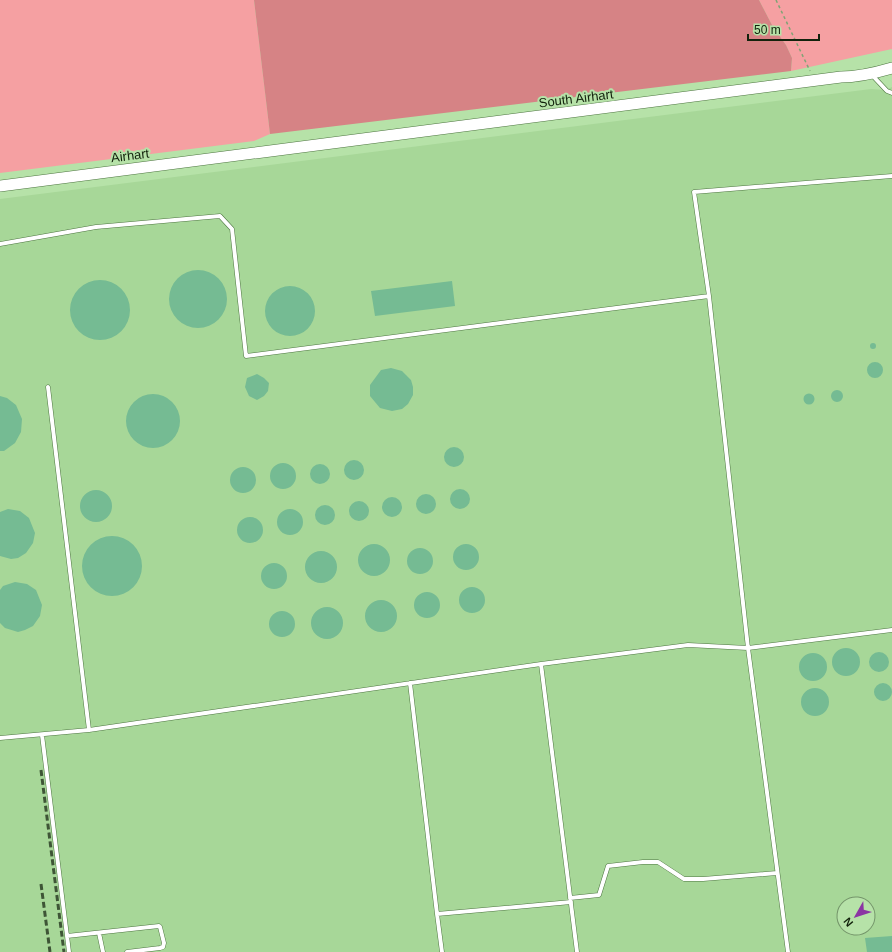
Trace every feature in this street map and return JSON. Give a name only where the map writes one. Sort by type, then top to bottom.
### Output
[{"type":"street","name":"South Airhart","points":[[263,153],[871,74],[892,68]]},
{"type":"street","name":"Airhart","points":[[0,186],[263,153]]},
{"type":"lane","points":[[871,74],[887,91],[892,93]]},
{"type":"lane","points":[[788,952],[748,648],[709,296],[694,192],[892,176]]},
{"type":"lane","points":[[0,244],[96,227],[220,216],[232,229],[246,356],[709,296]]},
{"type":"lane","points":[[48,387],[89,730]]},
{"type":"lane","points":[[0,738],[89,730],[541,664],[688,646],[748,648],[892,630]]},
{"type":"lane","points":[[541,664],[577,952]]},
{"type":"lane","points":[[410,683],[436,914],[442,952]]},
{"type":"lane","points":[[42,735],[69,952]]},
{"type":"lane","points":[[436,914],[570,900],[599,895],[608,866],[620,864],[658,862],[684,879],[703,879],[777,873]]},
{"type":"lane","points":[[67,936],[159,926],[162,931],[164,943],[163,947],[127,952]]},
{"type":"lane","points":[[99,932],[103,952]]},
{"type":"path","points":[[776,0],[810,71]]},
{"type":"shaded area","points":[[0,0],[254,0],[270,134],[254,141],[0,173]]},
{"type":"shaded area","points":[[254,0],[759,0],[773,27],[786,45],[792,58],[791,71],[270,134]]},
{"type":"shaded area","points":[[759,0],[892,0],[892,49],[791,71],[792,58],[786,45],[773,27]]},
{"type":"shaded area","points":[[892,87],[892,952],[0,952],[0,199],[871,89],[885,90]]},
{"type":"building","points":[[192,270],[204,270],[219,278],[227,293],[227,305],[219,320],[204,328],[192,328],[177,320],[169,305],[169,293],[177,278]]},
{"type":"building","points":[[94,280],[106,280],[117,285],[125,293],[130,304],[128,322],[117,335],[106,340],[94,340],[83,335],[75,327],[70,316],[70,304],[75,293],[83,285]]},
{"type":"building","points":[[452,281],[455,306],[375,316],[371,291]]},
{"type":"building","points":[[290,286],[299,288],[310,297],[315,311],[313,320],[304,331],[290,336],[281,334],[270,325],[265,311],[267,302],[276,291]]},
{"type":"building","points":[[873,343],[876,346],[873,349],[870,346]]},
{"type":"building","points":[[872,362],[878,362],[883,367],[881,376],[878,378],[872,378],[867,373],[867,367]]},
{"type":"building","points":[[391,368],[402,371],[411,380],[413,387],[413,395],[408,404],[402,409],[392,411],[380,408],[370,396],[370,385],[381,370]]},
{"type":"building","points":[[257,374],[269,383],[268,391],[264,396],[257,400],[249,396],[245,387],[247,378]]},
{"type":"building","points":[[835,390],[839,390],[843,396],[839,402],[835,402],[831,398],[831,394]]},
{"type":"building","points":[[153,394],[163,396],[172,402],[178,411],[180,421],[178,431],[172,440],[163,446],[153,448],[143,446],[134,440],[128,431],[126,421],[128,411],[134,402],[143,396]]},
{"type":"building","points":[[807,394],[811,394],[813,395],[813,403],[807,404],[804,401],[804,397]]},
{"type":"building","points":[[0,396],[7,398],[16,405],[22,419],[21,432],[15,443],[4,451],[0,451]]},
{"type":"building","points":[[454,447],[461,450],[464,457],[461,464],[454,467],[447,464],[444,457],[447,450]]},
{"type":"building","points":[[354,460],[361,463],[364,470],[361,477],[354,480],[347,477],[344,470],[347,463]]},
{"type":"building","points":[[283,463],[292,467],[296,476],[292,485],[283,489],[274,485],[270,476],[274,467]]},
{"type":"building","points":[[320,464],[327,467],[330,474],[327,481],[320,484],[313,481],[310,474],[313,467]]},
{"type":"building","points":[[243,467],[252,471],[256,480],[252,489],[243,493],[234,489],[230,480],[234,471]]},
{"type":"building","points":[[460,489],[467,492],[470,499],[467,506],[460,509],[453,506],[450,499],[453,492]]},
{"type":"building","points":[[96,490],[107,495],[112,506],[107,517],[96,522],[85,517],[80,506],[85,495]]},
{"type":"building","points":[[426,494],[433,497],[436,504],[433,511],[426,514],[419,511],[416,504],[419,497]]},
{"type":"building","points":[[392,497],[399,500],[402,507],[399,514],[392,517],[385,514],[382,507],[385,500]]},
{"type":"building","points":[[359,501],[366,504],[369,511],[366,518],[359,521],[352,518],[349,511],[352,504]]},
{"type":"building","points":[[325,505],[332,508],[335,515],[332,522],[325,525],[318,522],[315,515],[318,508]]},
{"type":"building","points":[[8,509],[20,511],[29,518],[35,533],[33,543],[26,553],[18,558],[11,559],[0,556],[0,512]]},
{"type":"building","points":[[290,509],[299,513],[303,522],[299,531],[290,535],[281,531],[277,522],[281,513]]},
{"type":"building","points":[[250,517],[259,521],[263,530],[259,539],[250,543],[241,539],[237,530],[241,521]]},
{"type":"building","points":[[112,536],[129,541],[137,549],[142,566],[137,583],[129,591],[112,596],[95,591],[87,583],[82,566],[87,549],[95,541]]},
{"type":"building","points":[[374,544],[385,549],[390,560],[385,571],[374,576],[363,571],[358,560],[363,549]]},
{"type":"building","points":[[466,544],[475,548],[479,557],[475,566],[466,570],[457,566],[453,557],[457,548]]},
{"type":"building","points":[[420,548],[429,552],[433,561],[429,570],[420,574],[411,570],[407,561],[411,552]]},
{"type":"building","points":[[321,551],[332,556],[337,567],[332,578],[321,583],[310,578],[305,567],[310,556]]},
{"type":"building","points":[[274,563],[283,567],[287,576],[283,585],[274,589],[265,585],[261,576],[265,567]]},
{"type":"building","points":[[15,582],[27,584],[36,590],[42,605],[40,616],[33,626],[18,632],[5,628],[0,623],[0,590],[3,586]]},
{"type":"building","points":[[472,587],[481,591],[485,600],[481,609],[472,613],[463,609],[459,600],[463,591]]},
{"type":"building","points":[[427,592],[436,596],[440,605],[436,614],[427,618],[418,614],[414,605],[418,596]]},
{"type":"building","points":[[381,600],[392,605],[397,616],[392,627],[381,632],[370,627],[365,616],[370,605]]},
{"type":"building","points":[[327,607],[338,612],[343,623],[338,634],[327,639],[316,634],[311,623],[316,612]]},
{"type":"building","points":[[282,611],[291,615],[295,624],[291,633],[282,637],[273,633],[269,624],[273,615]]},
{"type":"building","points":[[846,648],[856,652],[860,662],[856,672],[846,676],[836,672],[832,662],[836,652]]},
{"type":"building","points":[[879,652],[886,655],[889,662],[886,669],[879,672],[872,669],[869,662],[872,655]]},
{"type":"building","points":[[813,653],[823,657],[827,667],[823,677],[813,681],[803,677],[799,667],[803,657]]},
{"type":"building","points":[[879,683],[887,683],[892,688],[890,699],[887,701],[879,701],[874,696],[874,688]]},
{"type":"building","points":[[815,688],[825,692],[829,702],[825,712],[815,716],[805,712],[801,702],[805,692]]},
{"type":"building","points":[[892,936],[892,952],[867,952],[865,938]]},
{"type":"railway","points":[[41,770],[64,952]]},
{"type":"railway","points":[[41,884],[50,952]]}]
